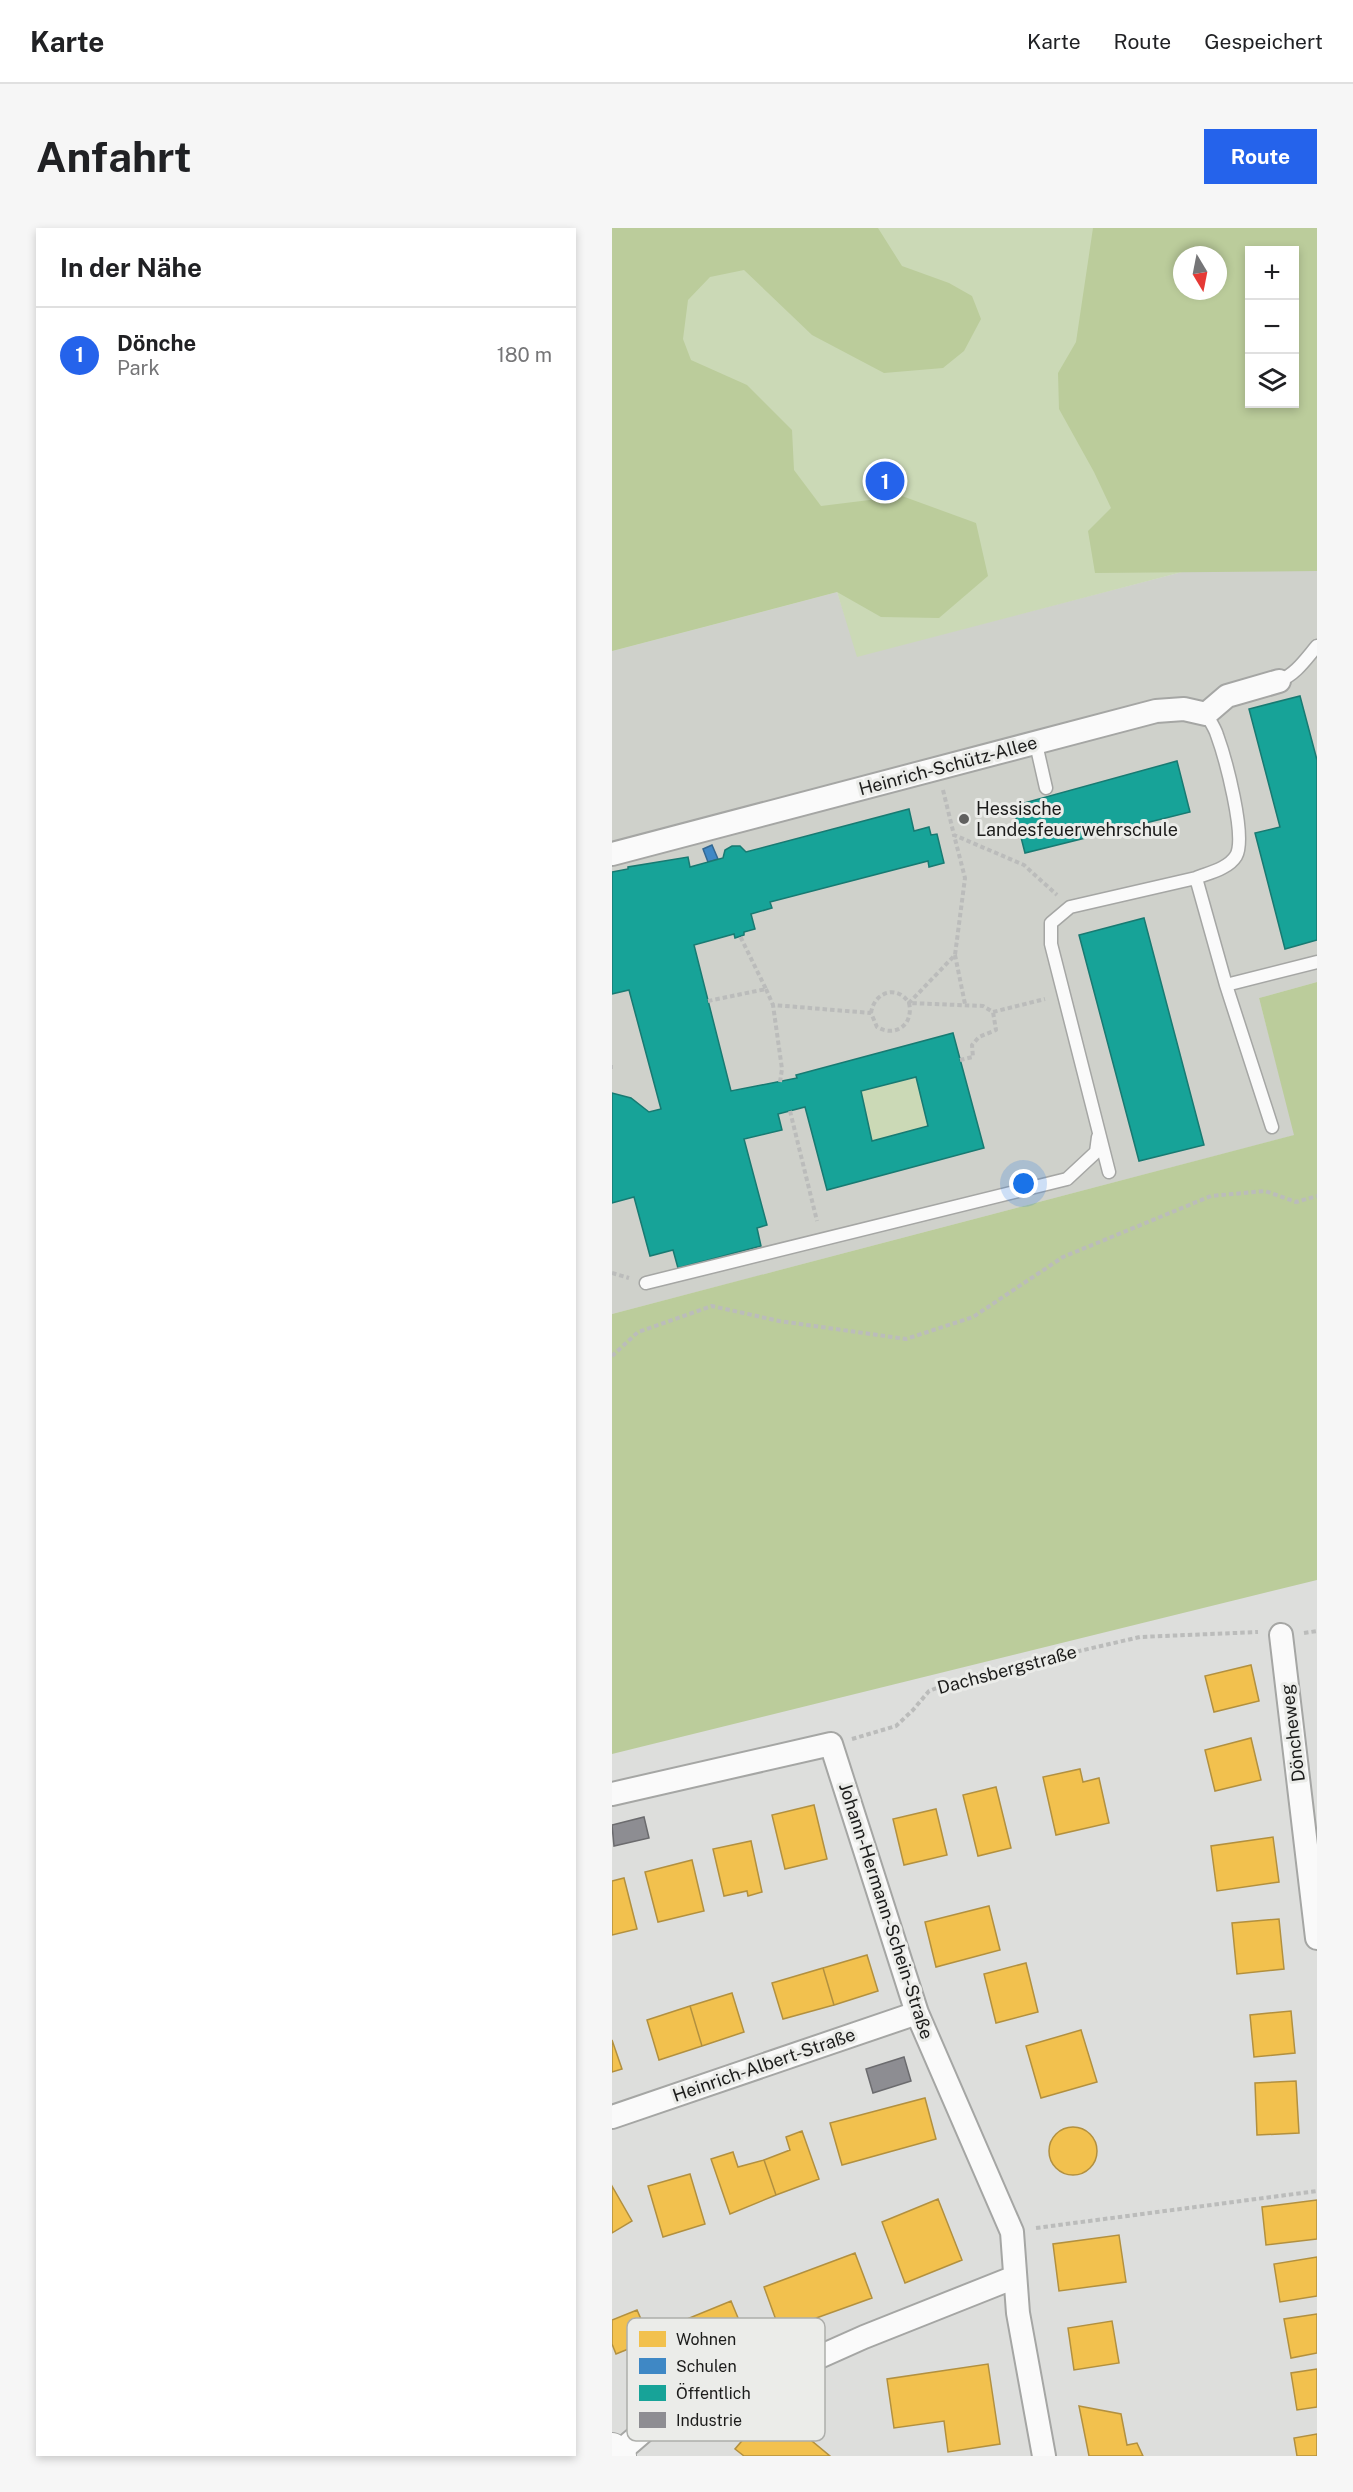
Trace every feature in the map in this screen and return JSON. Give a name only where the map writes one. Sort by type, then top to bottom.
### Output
[{"type":"street","points":[[1206,714],[1227,696],[1279,681]]},
{"type":"street","name":"Heinrich-Schütz-Allee","points":[[612,854],[1156,711],[1184,709],[1206,714]]},
{"type":"street","name":"Döncheweg","points":[[1281,1635],[1317,1938]]},
{"type":"street","points":[[612,1794],[831,1744]]},
{"type":"street","name":"Johann-Hermann-Schein-Straße","points":[[831,1744],[917,2013],[1012,2232],[1018,2313],[1044,2456]]},
{"type":"street","name":"Heinrich-Albert-Straße","points":[[612,2117],[917,2013]]},
{"type":"street","points":[[825,2354],[1015,2277]]},
{"type":"street","points":[[616,2453],[631,2441]]},
{"type":"lane","points":[[1279,681],[1298,670],[1317,646]]},
{"type":"lane","points":[[1109,1172],[1051,944],[1051,923],[1070,907],[1196,878],[1218,870],[1235,857],[1240,841],[1238,820],[1217,733],[1206,714]]},
{"type":"lane","points":[[1036,744],[1046,788]]},
{"type":"lane","points":[[1196,878],[1226,985],[1272,1127]]},
{"type":"lane","points":[[1226,985],[1317,962]]},
{"type":"lane","points":[[646,1283],[1067,1179],[1096,1152],[1098,1133]]},
{"type":"path","points":[[938,769],[965,878],[955,956],[965,1004]]},
{"type":"path","points":[[954,835],[1024,865],[1070,907]]},
{"type":"path","points":[[740,936],[773,1005],[782,1069],[780,1082]]},
{"type":"path","points":[[909,1004],[955,956]]},
{"type":"path","points":[[708,1001],[766,989]]},
{"type":"path","points":[[890,992],[900,993],[909,1004],[911,1011],[908,1022],[901,1029],[891,1032],[877,1027],[871,1012],[872,1004],[878,996],[890,992]]},
{"type":"path","points":[[909,1004],[965,1004],[983,1006],[993,1012],[1064,995]]},
{"type":"path","points":[[773,1005],[871,1012]]},
{"type":"path","points":[[960,1060],[973,1057],[972,1044],[979,1037],[996,1030],[993,1012]]},
{"type":"path","points":[[790,1111],[821,1240]]},
{"type":"path","points":[[612,1356],[638,1332],[712,1306],[779,1321],[906,1339],[973,1317],[1063,1257],[1211,1196],[1265,1191],[1296,1202],[1317,1196]]},
{"type":"path","name":"Dachsbergstraße","points":[[831,1744],[872,1735],[896,1726],[929,1690],[962,1678],[1140,1637],[1251,1631],[1281,1635]]},
{"type":"path","points":[[1012,2232],[1317,2191]]},
{"type":"shaded area","name":"Hessische Landesfeuerwehrschule","points":[[1186,571],[1317,571],[1317,982],[1259,998],[1295,1135],[612,1314],[612,651],[837,592],[858,656]]},
{"type":"green space","points":[[612,228],[1317,228],[1298,246],[1245,246],[1245,275],[1186,571],[857,657],[837,592],[612,651]]},
{"type":"green space","points":[[612,228],[878,228],[902,266],[949,283],[972,296],[981,319],[964,351],[943,368],[884,373],[812,335],[744,270],[710,277],[688,300],[683,339],[691,360],[747,385],[792,430],[794,470],[821,506],[902,496],[976,523],[988,576],[939,618],[881,617],[837,592],[612,651]]},
{"type":"green space","points":[[1093,228],[1317,228],[1317,571],[1095,573],[1088,531],[1111,508],[1059,409],[1058,373],[1076,342]]},
{"type":"green space","points":[[1317,982],[1317,1580],[612,1754],[612,1314],[1294,1135],[1259,998]]},
{"type":"green space","points":[[916,1077],[928,1126],[872,1141],[861,1091]]},
{"type":"building: Wohnen","points":[[1251,1665],[1259,1701],[1214,1712],[1205,1676]]},
{"type":"building: Wohnen","points":[[1251,1738],[1261,1780],[1215,1791],[1205,1750]]},
{"type":"building: Wohnen","points":[[1080,1769],[1083,1782],[1099,1778],[1109,1823],[1056,1835],[1043,1777]]},
{"type":"building: Wohnen","points":[[996,1787],[1011,1848],[978,1856],[963,1795]]},
{"type":"building: Wohnen","points":[[814,1805],[827,1859],[785,1869],[772,1815]]},
{"type":"building: Wohnen","points":[[936,1809],[947,1855],[904,1865],[893,1819]]},
{"type":"building: Wohnen","points":[[1273,1837],[1279,1882],[1217,1891],[1211,1846]]},
{"type":"building: Wohnen","points":[[751,1841],[762,1892],[748,1896],[747,1891],[724,1896],[713,1849]]},
{"type":"building: Wohnen","points":[[692,1860],[704,1911],[658,1922],[645,1872]]},
{"type":"building: Wohnen","points":[[624,1878],[637,1929],[612,1935],[612,1881]]},
{"type":"building: Wohnen","points":[[989,1906],[1000,1950],[936,1967],[925,1922]]},
{"type":"building: Wohnen","points":[[1279,1919],[1284,1969],[1237,1974],[1232,1923]]},
{"type":"building: Wohnen","points":[[867,1955],[878,1991],[834,2005],[823,1968]]},
{"type":"building: Wohnen","points":[[1026,1963],[1038,2012],[996,2023],[984,1974]]},
{"type":"building: Wohnen","points":[[823,1968],[834,2005],[783,2019],[772,1983]]},
{"type":"building: Wohnen","points":[[732,1993],[744,2032],[702,2046],[690,2006]]},
{"type":"building: Wohnen","points":[[690,2006],[702,2046],[659,2060],[647,2020]]},
{"type":"building: Wohnen","points":[[1291,2011],[1295,2053],[1254,2057],[1250,2015]]},
{"type":"building: Wohnen","points":[[1081,2030],[1097,2082],[1041,2098],[1026,2046]]},
{"type":"building: Wohnen","points":[[612,2040],[622,2069],[612,2072]]},
{"type":"building: Wohnen","points":[[1296,2081],[1299,2133],[1257,2135],[1255,2083]]},
{"type":"building: Wohnen","points":[[925,2098],[936,2139],[842,2165],[830,2123]]},
{"type":"building: Wohnen","points":[[1073,2127],[1090,2134],[1097,2151],[1090,2168],[1073,2175],[1056,2168],[1049,2151],[1056,2134]]},
{"type":"building: Wohnen","points":[[802,2131],[819,2179],[776,2195],[764,2160],[790,2150],[786,2137]]},
{"type":"building: Wohnen","points":[[733,2152],[738,2167],[764,2160],[776,2195],[730,2214],[711,2159]]},
{"type":"building: Wohnen","points":[[690,2174],[705,2224],[663,2237],[648,2186]]},
{"type":"building: Wohnen","points":[[612,2186],[632,2221],[612,2233]]},
{"type":"building: Wohnen","points":[[938,2199],[962,2260],[905,2283],[882,2222]]},
{"type":"building: Wohnen","points":[[1317,2200],[1317,2239],[1266,2245],[1262,2207]]},
{"type":"building: Wohnen","points":[[1119,2235],[1126,2282],[1059,2291],[1053,2244]]},
{"type":"building: Wohnen","points":[[855,2253],[872,2298],[816,2318],[775,2318],[764,2287]]},
{"type":"building: Wohnen","points":[[1317,2257],[1317,2296],[1280,2302],[1274,2264]]},
{"type":"building: Wohnen","points":[[731,2301],[738,2318],[690,2318]]},
{"type":"building: Wohnen","points":[[637,2310],[641,2318],[627,2318],[627,2350],[616,2354],[612,2344],[612,2320]]},
{"type":"building: Wohnen","points":[[1317,2314],[1317,2353],[1291,2358],[1284,2319]]},
{"type":"building: Wohnen","points":[[1112,2321],[1119,2363],[1074,2370],[1068,2328]]},
{"type":"building: Wohnen","points":[[988,2364],[1000,2444],[948,2452],[944,2421],[894,2428],[887,2379]]},
{"type":"building: Wohnen","points":[[1317,2369],[1317,2407],[1297,2410],[1291,2373]]},
{"type":"building: Wohnen","points":[[1079,2406],[1121,2414],[1127,2445],[1137,2443],[1143,2456],[1089,2456]]},
{"type":"building: Wohnen","points":[[1317,2434],[1317,2456],[1297,2456],[1294,2438]]},
{"type":"building: Wohnen","points":[[742,2441],[812,2441],[830,2456],[744,2456],[735,2449]]},
{"type":"building: Schulen","points":[[712,845],[718,859],[708,862],[703,849]]},
{"type":"building: Öffentlich","points":[[1300,696],[1317,760],[1317,940],[1285,949],[1255,833],[1280,827],[1249,709]]},
{"type":"building: Öffentlich","points":[[1177,761],[1190,812],[1025,853],[1013,806]]},
{"type":"building: Öffentlich","points":[[909,809],[914,831],[929,827],[931,835],[937,834],[944,863],[929,867],[928,861],[770,902],[772,908],[751,914],[755,929],[735,938],[734,934],[694,945],[731,1091],[797,1078],[796,1075],[953,1033],[984,1148],[827,1190],[805,1107],[778,1114],[782,1130],[744,1139],[767,1225],[757,1228],[761,1246],[678,1268],[673,1250],[650,1256],[634,1197],[612,1203],[612,1093],[631,1098],[649,1112],[661,1109],[629,990],[612,994],[612,872],[628,869],[628,867],[688,857],[690,867],[723,858],[725,850],[732,846],[740,846],[746,852]],"holes":[[[916,1077],[928,1126],[872,1141],[861,1091]]]},
{"type":"building: Öffentlich","points":[[1144,918],[1204,1145],[1139,1161],[1079,935]]},
{"type":"building: Industrie","points":[[644,1817],[649,1838],[614,1846],[612,1825]]},
{"type":"building: Industrie","points":[[904,2057],[911,2081],[873,2093],[866,2069]]},
{"type":"place","name":"Dönche","points":[[885,481]]},
{"type":"place","name":"Hessische Landesfeuerwehrschule","points":[[964,819]]}]
